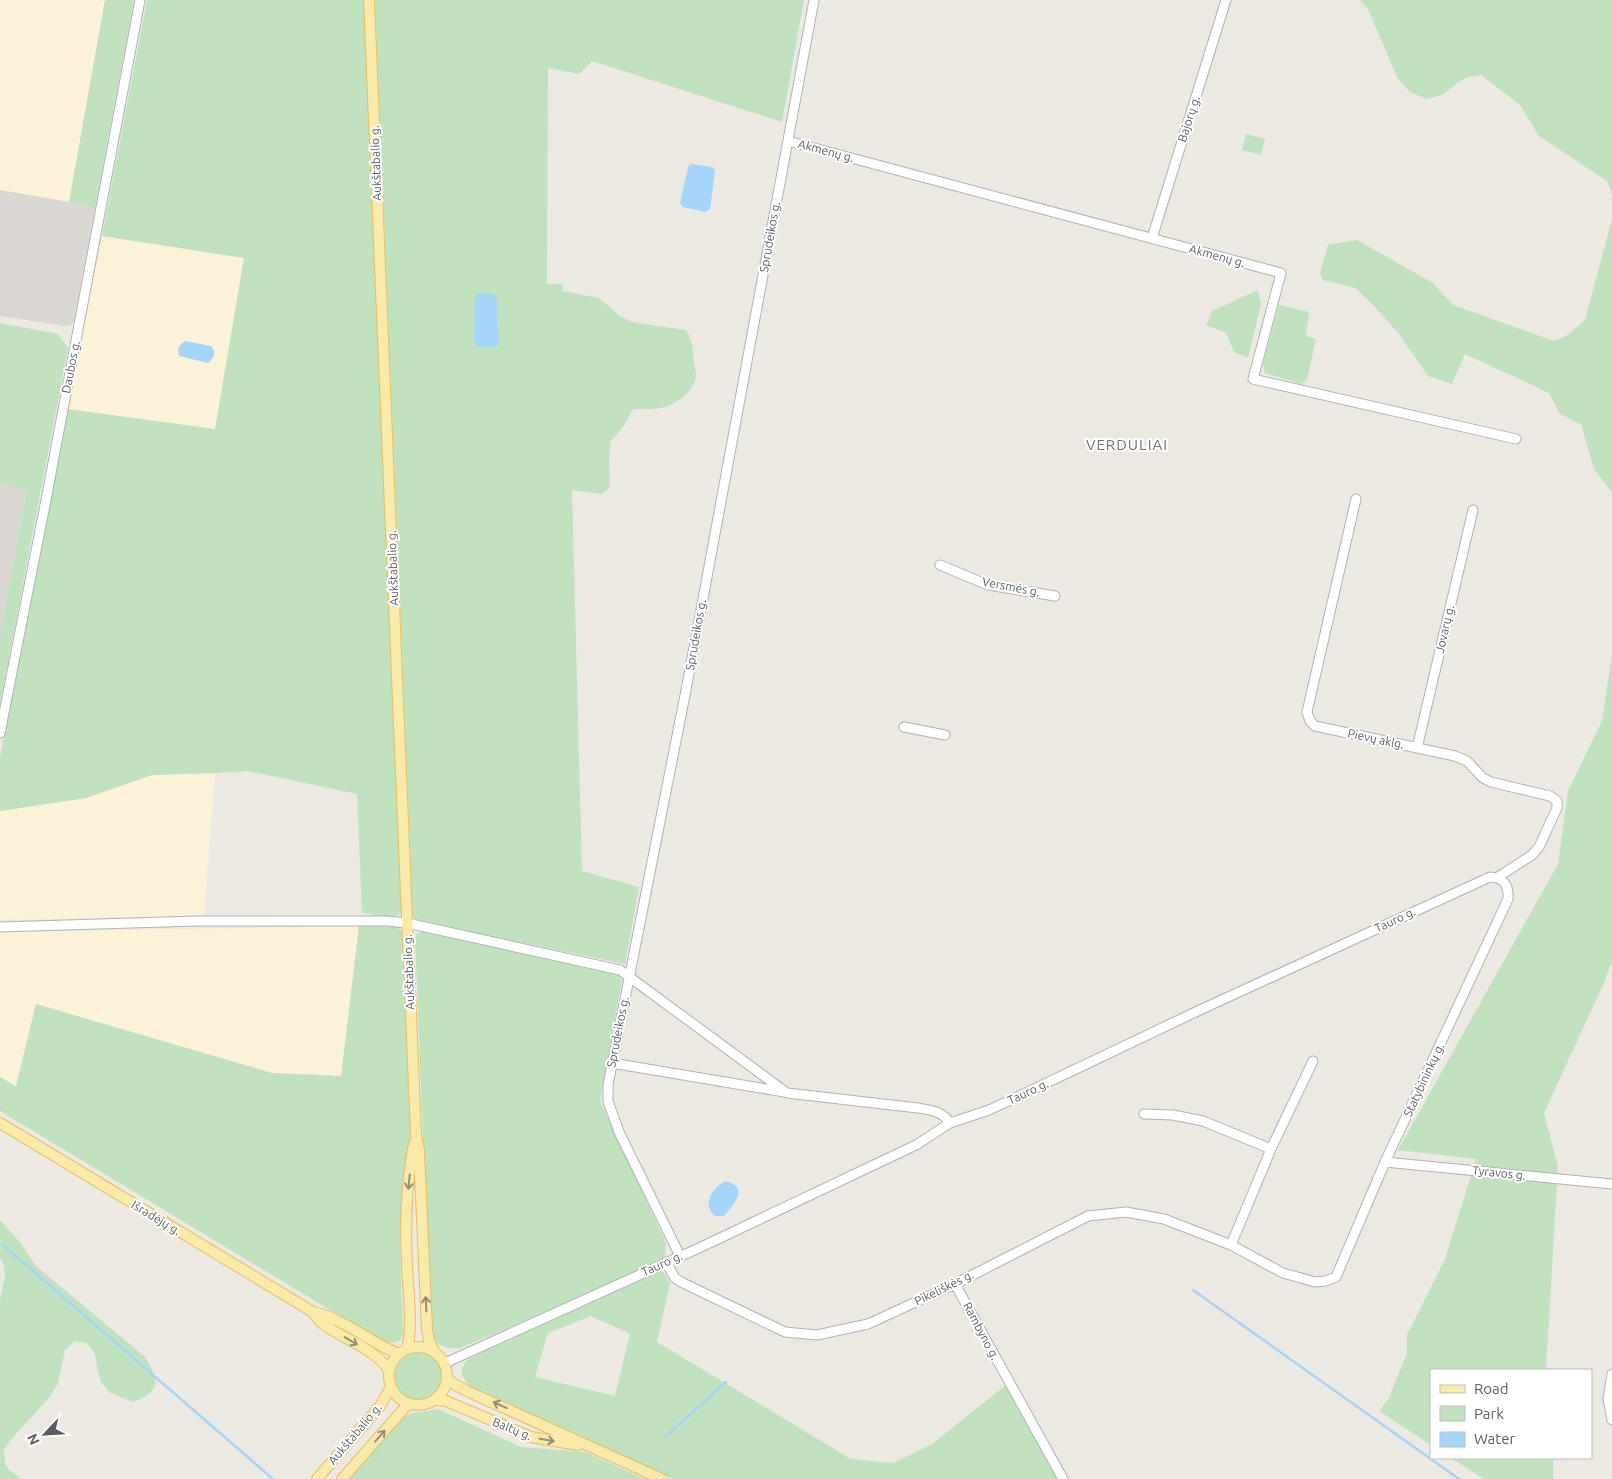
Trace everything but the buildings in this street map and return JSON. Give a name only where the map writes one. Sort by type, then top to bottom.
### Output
[{"type":"main road","name":"Aukštabalio g.","points":[[369,0],[416,1135],[419,1151],[427,1329],[429,1341],[434,1351]]},
{"type":"main road","name":"Išradėjų g.","points":[[0,1123],[313,1312],[335,1319],[383,1346],[403,1351]]},
{"type":"main road","name":"Aukštabalio g.","points":[[403,1351],[410,1341],[405,1229],[412,1152],[416,1135]]},
{"type":"main road","name":"Išradėjų g.","points":[[313,1312],[321,1322],[382,1360],[389,1371]]},
{"type":"main road","points":[[416,1347],[434,1351],[445,1363],[448,1379],[446,1387],[436,1400],[417,1406],[408,1404],[395,1394],[391,1387],[389,1371],[391,1364],[403,1351],[416,1347]]},
{"type":"main road","name":"Baltų g.","points":[[448,1379],[469,1392],[662,1479]]},
{"type":"main road","name":"Aukštabalio g.","points":[[317,1479],[380,1406],[391,1387]]},
{"type":"main road","name":"Baltų g.","points":[[436,1400],[446,1401],[531,1437],[592,1447]]},
{"type":"main road","name":"Aukštabalio g.","points":[[342,1479],[408,1404]]},
{"type":"street","name":"Daubos g.","points":[[0,733],[140,0]]},
{"type":"street","name":"Sprudeikos g.","points":[[680,1256],[619,1132],[608,1101],[608,1085],[687,685],[814,0]]},
{"type":"street","name":"Bajorų g.","points":[[1152,238],[1226,0]]},
{"type":"street","name":"Akmenų g.","points":[[788,141],[1281,273],[1253,379],[1516,439]]},
{"type":"street","name":"Pievų aklg.","points":[[1356,499],[1307,712],[1310,721],[1314,726],[1455,756],[1467,761],[1482,778],[1491,782],[1550,796],[1557,801],[1557,808],[1539,847],[1501,880]]},
{"type":"street","name":"Jovarų g.","points":[[1417,748],[1473,510]]},
{"type":"street","name":"Versmės g.","points":[[940,565],[988,585],[1055,596]]},
{"type":"street","points":[[904,727],[945,735]]},
{"type":"street","name":"Tauro g.","points":[[445,1363],[680,1256],[916,1145],[950,1123],[989,1110],[1490,876],[1501,880]]},
{"type":"street","name":"Statybininkų g.","points":[[1336,1277],[1385,1162],[1508,899],[1508,892],[1501,880]]},
{"type":"street","points":[[0,927],[198,921],[387,921],[407,924],[620,970],[787,1093]]},
{"type":"street","points":[[1231,1245],[1271,1148],[1313,1061]]},
{"type":"street","points":[[612,1063],[787,1093],[918,1108],[934,1111],[946,1116],[950,1123]]},
{"type":"street","points":[[1144,1114],[1173,1115],[1203,1120],[1271,1148]]},
{"type":"street","name":"Tyravos g.","points":[[1385,1162],[1612,1184]]},
{"type":"street","name":"Pikeliškės g.","points":[[666,1262],[675,1278],[681,1282],[785,1332],[817,1335],[868,1324],[955,1284],[1088,1216],[1126,1212],[1164,1220],[1231,1245],[1282,1273],[1315,1282],[1326,1281],[1336,1277]]},
{"type":"street","name":"Rambyno g.","points":[[955,1284],[1063,1479]]},
{"type":"street","points":[[1612,1374],[1608,1399],[1612,1420]]},
{"type":"shaded area","points":[[0,0],[105,0],[69,202],[0,190]]},
{"type":"shaded area","points":[[0,190],[95,208],[74,321],[71,325],[65,326],[0,316]]},
{"type":"shaded area","points":[[102,236],[245,257],[215,430],[67,409]]},
{"type":"shaded area","points":[[0,484],[27,489],[0,632]]},
{"type":"shaded area","points":[[215,773],[204,916],[0,920],[0,811],[86,798],[152,775]]},
{"type":"shaded area","points":[[359,926],[342,1076],[272,1073],[36,1004],[16,1087],[0,1077],[0,932]]},
{"type":"green space","points":[[105,0],[134,0],[95,208],[69,202]]},
{"type":"green space","points":[[147,0],[364,0],[402,911],[395,916],[362,913],[357,794],[248,771],[152,775],[86,798],[0,811],[0,758],[67,409],[215,429],[244,258],[102,236]]},
{"type":"green space","points":[[375,0],[804,0],[782,122],[592,61],[579,74],[548,68],[547,284],[563,284],[563,291],[599,298],[620,316],[632,322],[686,330],[691,342],[696,373],[694,383],[680,400],[666,407],[632,410],[624,426],[611,441],[609,457],[610,486],[606,491],[601,494],[572,490],[582,871],[639,887],[625,964],[417,921],[413,916]]},
{"type":"green space","points":[[1360,0],[1612,0],[1612,194],[1607,181],[1539,136],[1520,105],[1481,75],[1468,77],[1442,95],[1426,99],[1410,92],[1398,79],[1368,9]]},
{"type":"green space","points":[[1246,134],[1265,139],[1261,155],[1242,150]]},
{"type":"green space","points":[[1612,219],[1612,493],[1594,469],[1581,424],[1560,414],[1549,393],[1465,354],[1452,384],[1428,376],[1399,334],[1374,306],[1355,288],[1323,280],[1320,273],[1328,245],[1357,240],[1433,283],[1453,305],[1554,341],[1568,335],[1585,320]]},
{"type":"green space","points":[[1258,290],[1261,304],[1248,358],[1234,352],[1226,333],[1206,325],[1212,311]]},
{"type":"green space","points":[[1279,305],[1309,312],[1306,336],[1316,339],[1307,380],[1301,384],[1265,373],[1263,364]]},
{"type":"green space","points":[[0,323],[58,334],[68,348],[0,704],[0,632],[27,490],[0,484]]},
{"type":"green space","points":[[1612,654],[1612,961],[1603,985],[1544,1113],[1558,1167],[1546,1369],[1430,1369],[1430,1444],[1379,1411],[1388,1400],[1407,1353],[1407,1335],[1445,1259],[1476,1159],[1398,1150],[1558,864],[1568,791],[1602,721]]},
{"type":"green space","points":[[385,924],[398,927],[402,932],[410,1127],[410,1145],[400,1246],[403,1334],[396,1342],[378,1339],[0,1111],[0,1077],[16,1086],[36,1004],[272,1073],[341,1076],[359,926]]},
{"type":"green space","points":[[419,932],[428,932],[614,972],[622,980],[600,1101],[666,1243],[665,1258],[530,1319],[460,1348],[446,1347],[437,1343],[434,1339],[430,1320],[415,936]]},
{"type":"green space","points":[[0,1220],[20,1242],[36,1266],[145,1357],[155,1379],[153,1389],[149,1394],[133,1402],[109,1392],[101,1382],[95,1354],[87,1343],[75,1341],[65,1350],[58,1383],[50,1397],[4,1449],[5,1464],[8,1469],[21,1479],[0,1479],[0,1301],[5,1275],[4,1265],[0,1258]]},
{"type":"green space","points":[[657,1270],[664,1272],[670,1284],[657,1342],[851,1459],[893,1463],[932,1444],[1006,1385],[1058,1479],[673,1479],[469,1386],[462,1375],[462,1368],[467,1360],[516,1334]],"holes":[[[591,1316],[630,1334],[615,1396],[535,1377],[548,1333]]]},
{"type":"green space","points":[[419,1353],[428,1355],[436,1360],[441,1368],[443,1377],[441,1386],[436,1394],[428,1399],[419,1401],[410,1399],[402,1394],[397,1386],[395,1377],[397,1368],[402,1360],[410,1355]]},
{"type":"green space","points":[[438,1409],[521,1447],[585,1452],[645,1479],[346,1479],[402,1417]]},
{"type":"green space","points":[[1453,1459],[1553,1459],[1553,1479],[1484,1479]]},
{"type":"water","points":[[691,164],[713,167],[715,172],[710,209],[705,212],[683,207],[680,203],[688,167]]},
{"type":"water","points":[[479,293],[494,294],[496,296],[499,343],[496,347],[479,347],[474,341],[475,296]]},
{"type":"water","points":[[185,341],[211,346],[214,351],[213,357],[208,363],[179,356],[179,347]]},
{"type":"water","points":[[726,1181],[737,1188],[739,1192],[738,1197],[724,1216],[715,1216],[709,1207],[710,1196],[721,1183]]},
{"type":"waterway","points":[[3,1245],[273,1479]]},
{"type":"waterway","points":[[1193,1290],[1430,1458]]},
{"type":"waterway","points":[[665,1437],[726,1382]]},
{"type":"waterway","points":[[1431,1459],[1459,1479]]},
{"type":"district","name":"VERDULIAI","points":[[1127,445]]}]
